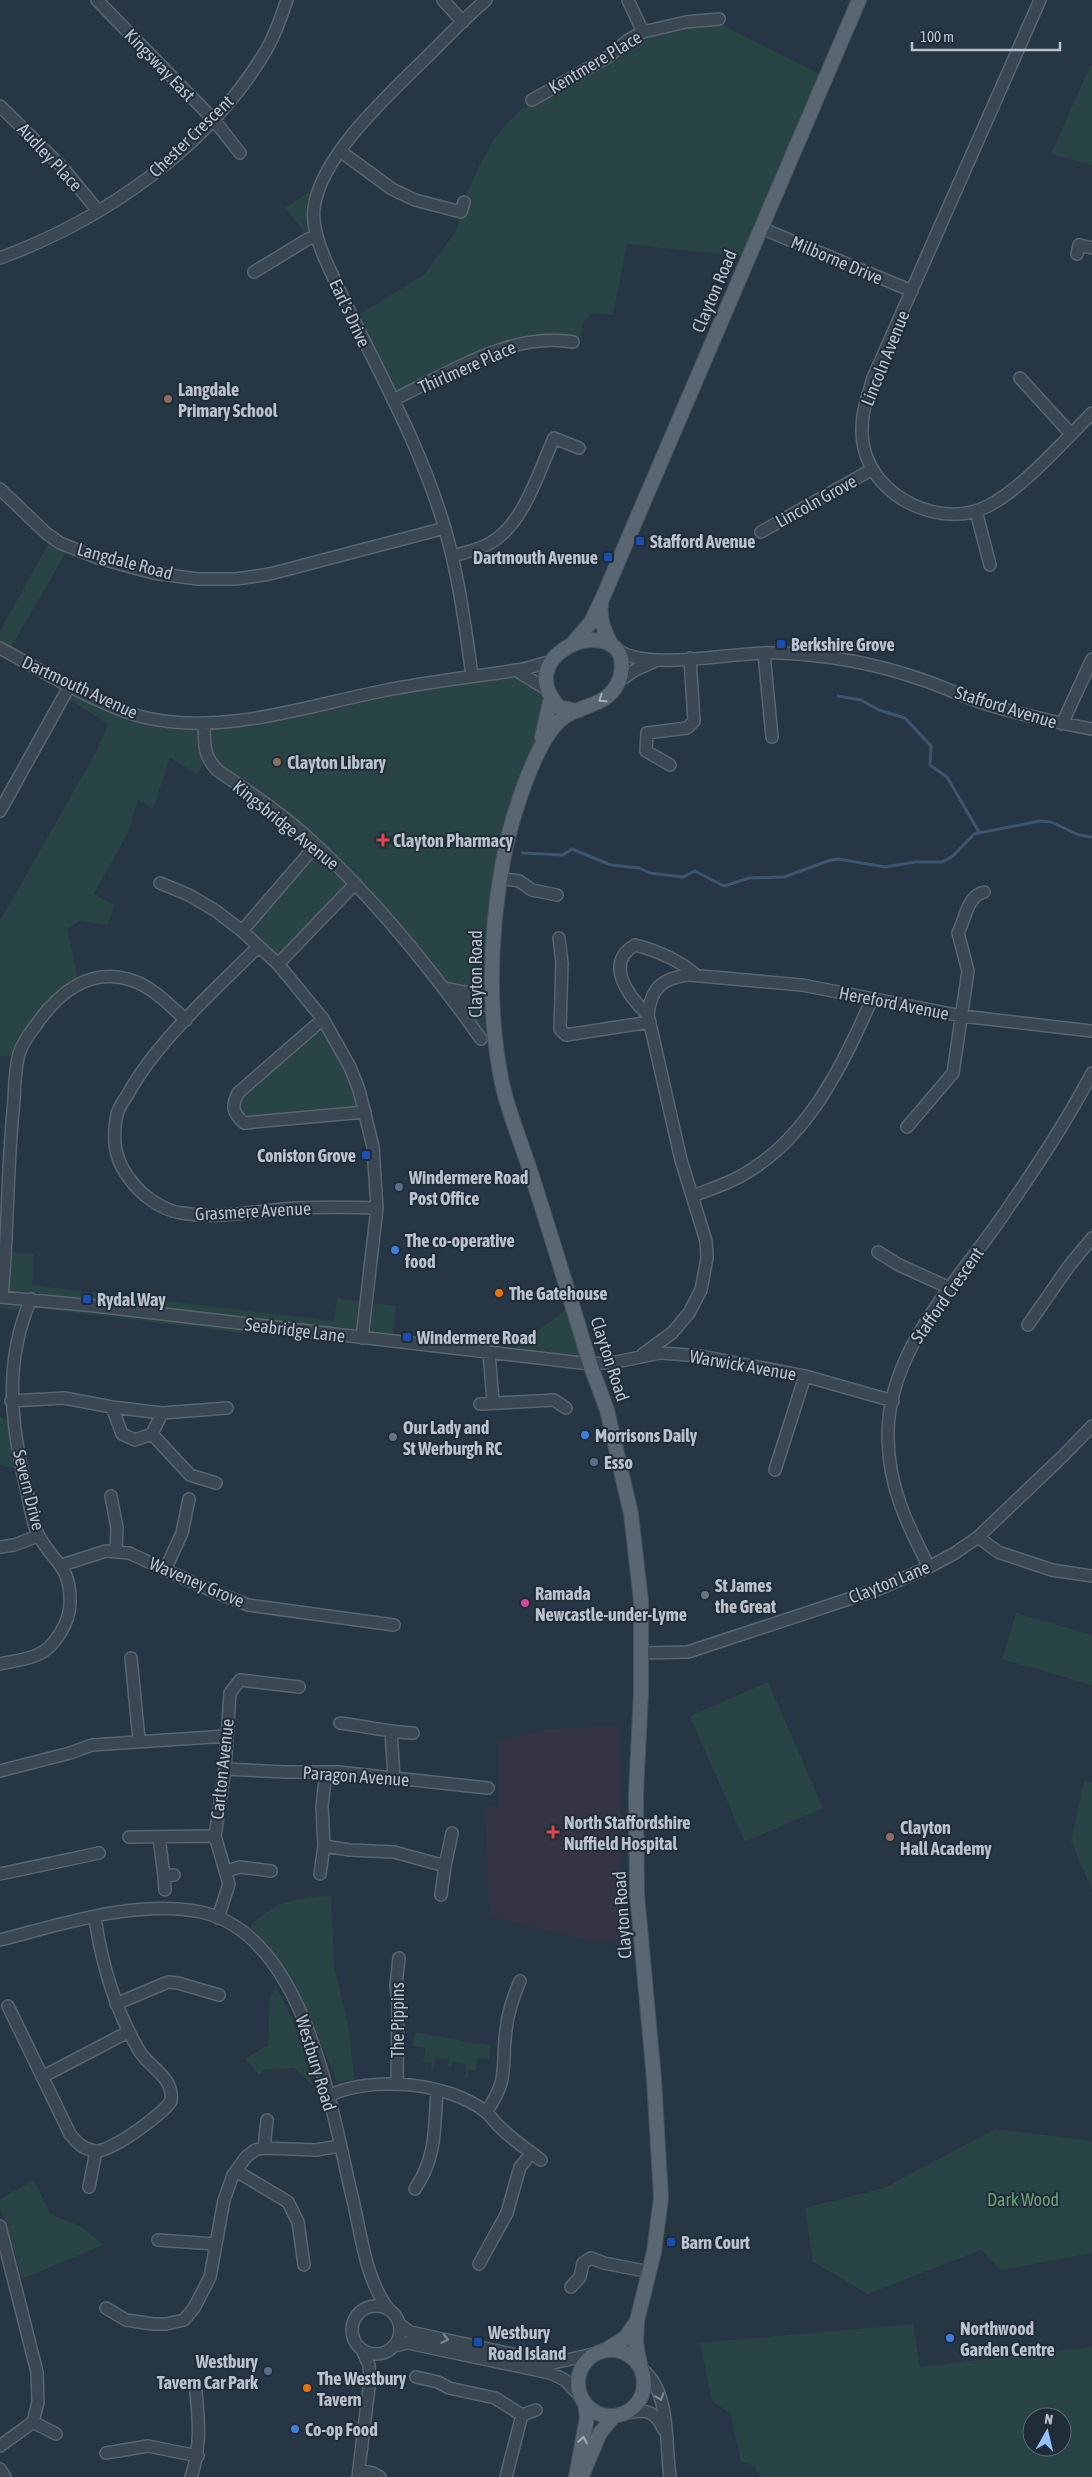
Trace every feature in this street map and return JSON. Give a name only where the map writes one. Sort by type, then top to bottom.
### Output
[{"type":"main road","name":"Clayton Road","points":[[573,644],[591,622],[603,597],[859,0]]},
{"type":"main road","name":"Clayton Road","points":[[603,597],[600,613],[602,627],[614,648]]},
{"type":"main road","points":[[594,639],[614,648],[622,665],[618,682],[607,696],[596,703],[576,710],[559,707],[548,693],[544,674],[550,662],[573,644],[594,639]]},
{"type":"main road","name":"Clayton Road","points":[[548,693],[539,750],[508,836],[500,878],[493,930],[492,1006],[501,1080],[590,1364],[607,1410],[633,1525],[641,1601],[641,1693],[636,1794],[637,1894],[654,2079],[661,2198],[650,2272],[637,2321],[636,2344],[645,2379],[644,2392],[639,2403],[619,2415],[600,2433],[582,2477]]},
{"type":"main road","name":"Clayton Road","points":[[539,750],[554,725],[576,710]]},
{"type":"main road","name":"Clayton Road","points":[[593,2354],[607,2349],[625,2338],[637,2321]]},
{"type":"main road","points":[[607,2349],[625,2352],[641,2367]]},
{"type":"main road","points":[[576,2477],[587,2417],[578,2380],[580,2370],[593,2354]]},
{"type":"main road","points":[[583,2400],[595,2412],[619,2415]]},
{"type":"street","name":"Kingsway East","points":[[97,0],[214,120],[240,153]]},
{"type":"street","name":"Chester Crescent","points":[[0,258],[28,248],[98,211],[158,172],[214,120],[266,51],[287,0]]},
{"type":"street","points":[[443,0],[463,22]]},
{"type":"street","name":"Earl's Drive","points":[[472,675],[452,556],[445,528],[419,456],[338,290],[316,237],[314,208],[329,167],[340,151],[388,96],[486,0]]},
{"type":"street","points":[[628,0],[643,32]]},
{"type":"street","name":"Lincoln Avenue","points":[[1040,0],[873,378],[864,407],[862,435],[864,449],[871,470],[883,483],[909,504],[941,514],[976,511],[1011,491],[1092,413]]},
{"type":"street","name":"Kentmere Place","points":[[532,100],[608,57],[628,40],[643,32],[686,22],[719,19]]},
{"type":"street","name":"Audley Place","points":[[0,106],[63,168],[98,211]]},
{"type":"street","points":[[340,151],[392,189],[415,200],[461,212],[464,202]]},
{"type":"street","name":"Milborne Drive","points":[[761,228],[912,291]]},
{"type":"street","points":[[254,272],[308,238],[316,237]]},
{"type":"street","points":[[1077,254],[1079,245],[1092,248]]},
{"type":"street","name":"Thirlmere Place","points":[[392,400],[512,345],[548,339],[573,342]]},
{"type":"street","points":[[1020,378],[1071,434]]},
{"type":"street","points":[[452,556],[485,546],[500,537],[513,524],[550,435],[579,448]]},
{"type":"street","name":"Lincoln Grove","points":[[761,532],[871,470]]},
{"type":"street","name":"Langdale Road","points":[[0,489],[60,543],[98,558],[153,573],[198,579],[236,578],[270,574],[445,528]]},
{"type":"street","points":[[976,511],[990,565]]},
{"type":"street","name":"Dartmouth Avenue","points":[[0,648],[105,702],[144,717],[204,723],[242,721],[383,690],[472,675],[516,670],[550,662]]},
{"type":"street","name":"Stafford Avenue","points":[[614,648],[635,659],[655,661],[764,653],[805,655],[856,661],[914,676],[988,705],[1092,730]]},
{"type":"street","points":[[764,653],[772,737]]},
{"type":"street","points":[[670,765],[646,752],[646,733],[687,728],[694,721],[690,658]]},
{"type":"street","points":[[1062,724],[1092,659]]},
{"type":"street","name":"Stafford Avenue","points":[[618,682],[635,670],[655,661]]},
{"type":"street","points":[[516,670],[548,693]]},
{"type":"street","points":[[1,808],[70,685]]},
{"type":"street","name":"Kingsbridge Avenue","points":[[204,723],[205,754],[217,770],[316,845],[445,988],[481,1039]]},
{"type":"street","points":[[242,931],[316,845]]},
{"type":"street","points":[[500,878],[519,881],[532,890],[557,895]]},
{"type":"street","points":[[160,883],[196,899],[242,931],[278,964],[323,1019],[350,1067],[365,1112],[373,1147],[377,1208],[362,1338]]},
{"type":"street","points":[[278,964],[354,885]]},
{"type":"street","points":[[906,1127],[954,1074],[968,971],[958,933],[966,919],[970,902],[978,894],[984,892]]},
{"type":"street","points":[[559,938],[562,963],[560,1029],[566,1035],[649,1018]]},
{"type":"street","name":"Hereford Avenue","points":[[649,1018],[638,1006],[618,970],[620,958],[626,950],[635,946],[654,950],[683,963],[696,975]]},
{"type":"street","name":"Grasmere Avenue","points":[[258,947],[186,1020],[135,1080],[118,1112],[114,1135],[115,1151],[120,1167],[137,1189],[160,1206],[178,1213],[209,1217],[302,1208],[377,1208]]},
{"type":"street","name":"Hereford Avenue","points":[[640,1356],[672,1333],[689,1313],[701,1290],[705,1272],[706,1241],[681,1160],[649,1018],[650,1003],[654,991],[662,982],[674,976],[696,975],[802,985],[962,1016],[1092,1031]]},
{"type":"street","points":[[1,1297],[18,1057],[31,1032],[47,1009],[73,986],[87,980],[111,977],[130,979],[150,987],[186,1020]]},
{"type":"street","points":[[445,988],[464,992],[491,991]]},
{"type":"street","name":"Kingsbridge Avenue","points":[[445,988],[464,1001],[492,1006]]},
{"type":"street","points":[[692,1196],[739,1177],[770,1156],[788,1138],[807,1117],[830,1084],[850,1048],[872,999]]},
{"type":"street","points":[[323,1019],[238,1093],[233,1104],[234,1115],[244,1123],[365,1112]]},
{"type":"street","name":"Stafford Crescent","points":[[929,1567],[902,1514],[894,1489],[888,1437],[893,1401],[910,1348],[924,1323],[1024,1185],[1092,1073]]},
{"type":"street","points":[[1028,1325],[1092,1238]]},
{"type":"street","points":[[878,1252],[899,1265],[950,1288]]},
{"type":"street","name":"Seabridge Lane","points":[[1,1297],[590,1364]]},
{"type":"street","name":"Severn Drive","points":[[0,1664],[38,1655],[55,1640],[65,1623],[70,1605],[69,1583],[62,1565],[38,1536],[21,1467],[12,1405],[11,1377],[18,1340],[31,1299]]},
{"type":"street","points":[[672,1333],[678,1353]]},
{"type":"street","points":[[489,1352],[493,1402]]},
{"type":"street","name":"Warwick Avenue","points":[[590,1364],[616,1362],[640,1356],[678,1353],[743,1363],[805,1376],[893,1401]]},
{"type":"street","points":[[775,1470],[805,1376]]},
{"type":"street","points":[[0,1411],[12,1405],[64,1398],[112,1407],[162,1413],[227,1408]]},
{"type":"street","points":[[480,1404],[554,1400],[566,1408]]},
{"type":"street","points":[[112,1407],[122,1434],[135,1440],[152,1434],[162,1413]]},
{"type":"street","name":"Clayton Lane","points":[[641,1653],[688,1652],[879,1589],[929,1567],[955,1553],[978,1536],[1092,1426]]},
{"type":"street","points":[[152,1434],[190,1476],[216,1483]]},
{"type":"street","points":[[111,1496],[117,1528],[116,1552]]},
{"type":"street","points":[[165,1570],[182,1533],[189,1498]]},
{"type":"street","points":[[0,1547],[14,1546],[38,1536]]},
{"type":"street","points":[[978,1536],[998,1552],[1052,1570],[1092,1576]]},
{"type":"street","name":"Waveney Grove","points":[[62,1565],[106,1551],[129,1554],[248,1604],[394,1625]]},
{"type":"street","points":[[131,1658],[140,1740]]},
{"type":"street","name":"Carlton Avenue","points":[[218,1918],[228,1890],[226,1871],[215,1836],[225,1769],[230,1693],[240,1680],[299,1687]]},
{"type":"street","points":[[340,1723],[413,1734]]},
{"type":"street","points":[[391,1732],[394,1777]]},
{"type":"street","points":[[0,1771],[70,1753],[92,1745],[140,1740],[227,1736]]},
{"type":"street","name":"Paragon Avenue","points":[[225,1769],[326,1772],[394,1777],[488,1788]]},
{"type":"street","points":[[320,1874],[324,1846],[322,1806],[326,1772]]},
{"type":"street","points":[[441,1895],[452,1833]]},
{"type":"street","points":[[129,1837],[215,1836]]},
{"type":"street","points":[[159,1837],[169,1876],[164,1890]]},
{"type":"street","points":[[324,1846],[350,1850],[394,1852],[445,1866]]},
{"type":"street","points":[[0,1874],[92,1852]]},
{"type":"street","points":[[226,1871],[240,1867],[271,1871]]},
{"type":"street","name":"Westbury Road","points":[[0,1940],[95,1918],[148,1909],[202,1912],[218,1918],[250,1938],[280,1974],[298,2007],[313,2042],[328,2096],[372,2280],[389,2310]]},
{"type":"street","points":[[13,2010],[70,2134],[83,2148],[96,2151],[108,2149],[164,2111],[171,2101],[170,2086],[142,2055],[128,2032],[106,1976],[95,1918]]},
{"type":"street","name":"The Pippins","points":[[397,2083],[398,2005],[396,1985],[399,1958]]},
{"type":"street","points":[[486,2112],[502,2085],[507,2020],[520,1980]]},
{"type":"street","points":[[116,2004],[168,1982],[178,1983],[219,1995]]},
{"type":"street","points":[[42,2076],[128,2032]]},
{"type":"street","points":[[328,2096],[367,2086],[397,2083],[460,2097],[486,2112],[499,2127],[536,2156],[520,2167],[508,2213],[479,2264]]},
{"type":"street","points":[[415,2189],[424,2176],[432,2154],[437,2091]]},
{"type":"street","points":[[264,2148],[267,2120]]},
{"type":"street","points":[[106,2308],[126,2320],[166,2324],[184,2320],[194,2308],[210,2277],[224,2200],[236,2171],[246,2157],[255,2150],[264,2148],[316,2150],[340,2146]]},
{"type":"street","points":[[89,2187],[96,2151]]},
{"type":"street","points":[[236,2171],[288,2202],[298,2222],[304,2265]]},
{"type":"street","points":[[0,2226],[5,2269],[37,2372],[38,2402],[33,2422],[0,2446]]},
{"type":"street","points":[[158,2240],[215,2244]]},
{"type":"street","points":[[570,2287],[585,2280],[583,2263],[591,2258],[604,2263],[650,2272]]},
{"type":"street","name":"Westbury Road","points":[[363,2308],[370,2296],[372,2280]]},
{"type":"street","points":[[380,2477],[373,2473],[359,2474],[370,2379],[369,2365],[364,2352],[355,2343],[353,2332],[354,2320],[363,2308],[378,2306],[389,2310],[399,2324],[410,2332],[553,2363],[593,2354]]},
{"type":"street","points":[[394,2346],[400,2336],[399,2324]]},
{"type":"street","points":[[364,2352],[383,2352],[394,2346],[408,2343],[550,2373],[565,2380],[583,2400]]},
{"type":"street","points":[[370,2379],[383,2352]]},
{"type":"street","points":[[641,2367],[651,2376],[661,2398],[665,2416],[670,2477]]},
{"type":"street","points":[[416,2377],[438,2382],[449,2388],[495,2398],[522,2415]]},
{"type":"street","points":[[191,2477],[198,2456],[200,2428],[196,2392]]},
{"type":"street","points":[[522,2415],[536,2410]]},
{"type":"street","points":[[619,2415],[640,2411],[652,2413],[658,2418],[665,2432]]},
{"type":"street","points":[[506,2477],[522,2415]]},
{"type":"street","points":[[33,2422],[56,2434]]},
{"type":"street","points":[[106,2453],[148,2446],[198,2456]]},
{"type":"street","points":[[0,2469],[5,2477]]},
{"type":"shaded area","name":"North Staffordshire Nuffield Hospital","points":[[618,1726],[621,1825],[619,1848],[624,1940],[595,1942],[490,1916],[485,1807],[499,1807],[499,1741],[547,1729]]},
{"type":"green space","points":[[720,24],[826,77],[748,257],[627,244],[613,315],[592,313],[583,322],[580,338],[573,342],[534,340],[393,400],[352,319],[425,274],[456,231],[465,198],[479,166],[494,139],[508,122],[532,100],[647,36],[674,28]]},
{"type":"green space","points":[[1090,66],[1092,66],[1092,165],[1051,154]]},
{"type":"green space","points":[[321,184],[316,237],[307,235],[285,208]]},
{"type":"green space","points":[[51,539],[70,546],[8,652],[0,646],[0,631]]},
{"type":"green space","points":[[516,671],[551,698],[495,905],[495,1036],[481,1039],[354,885],[278,964],[242,931],[316,845],[208,760],[197,774],[170,758],[153,808],[138,800],[127,834],[94,894],[114,905],[108,925],[80,921],[67,929],[79,984],[62,994],[18,1057],[0,1056],[0,921],[97,750],[108,724],[64,696],[70,685],[130,713],[204,723]]},
{"type":"green space","points":[[323,1019],[365,1112],[259,1123],[234,1115],[238,1093]]},
{"type":"green space","points":[[5,1251],[34,1254],[32,1285],[334,1321],[337,1298],[396,1306],[393,1334],[395,1341],[243,1324],[244,1333],[28,1307],[17,1310],[0,1309],[0,1277]]},
{"type":"green space","points":[[572,1305],[590,1364],[507,1354]]},
{"type":"green space","points":[[0,1416],[9,1423],[13,1468],[0,1465]]},
{"type":"green space","points":[[1016,1613],[1092,1635],[1092,1685],[1002,1659]]},
{"type":"green space","points":[[768,1682],[823,1808],[745,1842],[690,1716]]},
{"type":"green space","points":[[1084,1781],[1092,1782],[1092,1890],[1071,1841]]},
{"type":"green space","points":[[331,1896],[334,1966],[349,2030],[354,2080],[338,2082],[305,2005],[289,1975],[277,1957],[259,1940],[250,1926],[269,1911],[288,1902]]},
{"type":"green space","points":[[275,1985],[288,2009],[312,2085],[294,2068],[265,2069],[259,2075],[245,2059],[268,2045],[270,1999]]},
{"type":"green space","points":[[415,2032],[491,2046],[489,2059],[478,2057],[476,2071],[468,2069],[467,2079],[465,2078],[467,2065],[452,2062],[451,2067],[448,2067],[449,2060],[435,2057],[433,2069],[431,2069],[432,2063],[423,2062],[426,2048],[413,2046]]},
{"type":"green space","name":"Dark Wood","points":[[995,2129],[1092,2141],[1092,2253],[1001,2270],[981,2250],[868,2294],[813,2262],[805,2208],[884,2188]]},
{"type":"green space","points":[[34,2180],[50,2214],[82,2227],[103,2245],[22,2279],[6,2221],[0,2210],[0,2199]]},
{"type":"green space","points":[[913,2324],[920,2367],[1092,2347],[1092,2477],[760,2477],[755,2466],[741,2462],[731,2414],[712,2401],[700,2343]]},
{"type":"waterway","points":[[838,696],[861,700],[879,710],[905,718],[931,746],[930,765],[947,777],[979,832]]},
{"type":"waterway","points":[[522,853],[563,855],[572,849],[611,865],[639,868],[650,873],[683,877],[695,871],[724,886],[749,878],[784,877],[838,859],[885,867],[915,862],[942,862],[953,856],[974,834],[1040,821],[1051,822],[1079,835],[1092,837]]},
{"type":"place","name":"Langdale Primary School","points":[[168,399]]},
{"type":"place","name":"Stafford Avenue","points":[[640,541]]},
{"type":"place","name":"Dartmouth Avenue","points":[[608,557]]},
{"type":"place","name":"Berkshire Grove","points":[[781,644]]},
{"type":"place","name":"Clayton Library","points":[[277,762]]},
{"type":"place","name":"Clayton Pharmacy","points":[[383,840]]},
{"type":"place","name":"Coniston Grove","points":[[366,1155]]},
{"type":"place","name":"Windermere Road Post Office","points":[[399,1187]]},
{"type":"place","name":"The co-operative food","points":[[395,1250]]},
{"type":"place","name":"The Gatehouse","points":[[499,1293]]},
{"type":"place","name":"Rydal Way","points":[[87,1299]]},
{"type":"place","name":"Windermere Road","points":[[407,1337]]},
{"type":"place","name":"Morrisons Daily","points":[[585,1435]]},
{"type":"place","name":"Our Lady and St Werburgh RC","points":[[393,1437]]},
{"type":"place","name":"Esso","points":[[594,1462]]},
{"type":"place","name":"St James the Great","points":[[705,1595]]},
{"type":"place","name":"Ramada Newcastle-under-Lyme","points":[[525,1603]]},
{"type":"place","name":"North Staffordshire Nuffield Hospital","points":[[553,1832]]},
{"type":"place","name":"Clayton Hall Academy","points":[[890,1837]]},
{"type":"place","name":"Barn Court","points":[[671,2242]]},
{"type":"place","name":"Northwood Garden Centre","points":[[950,2338]]},
{"type":"place","name":"Westbury Road Island","points":[[478,2342]]},
{"type":"place","name":"Westbury Tavern Car Park","points":[[268,2371]]},
{"type":"place","name":"The Westbury Tavern","points":[[307,2388]]},
{"type":"place","name":"Co-op Food","points":[[295,2429]]}]
